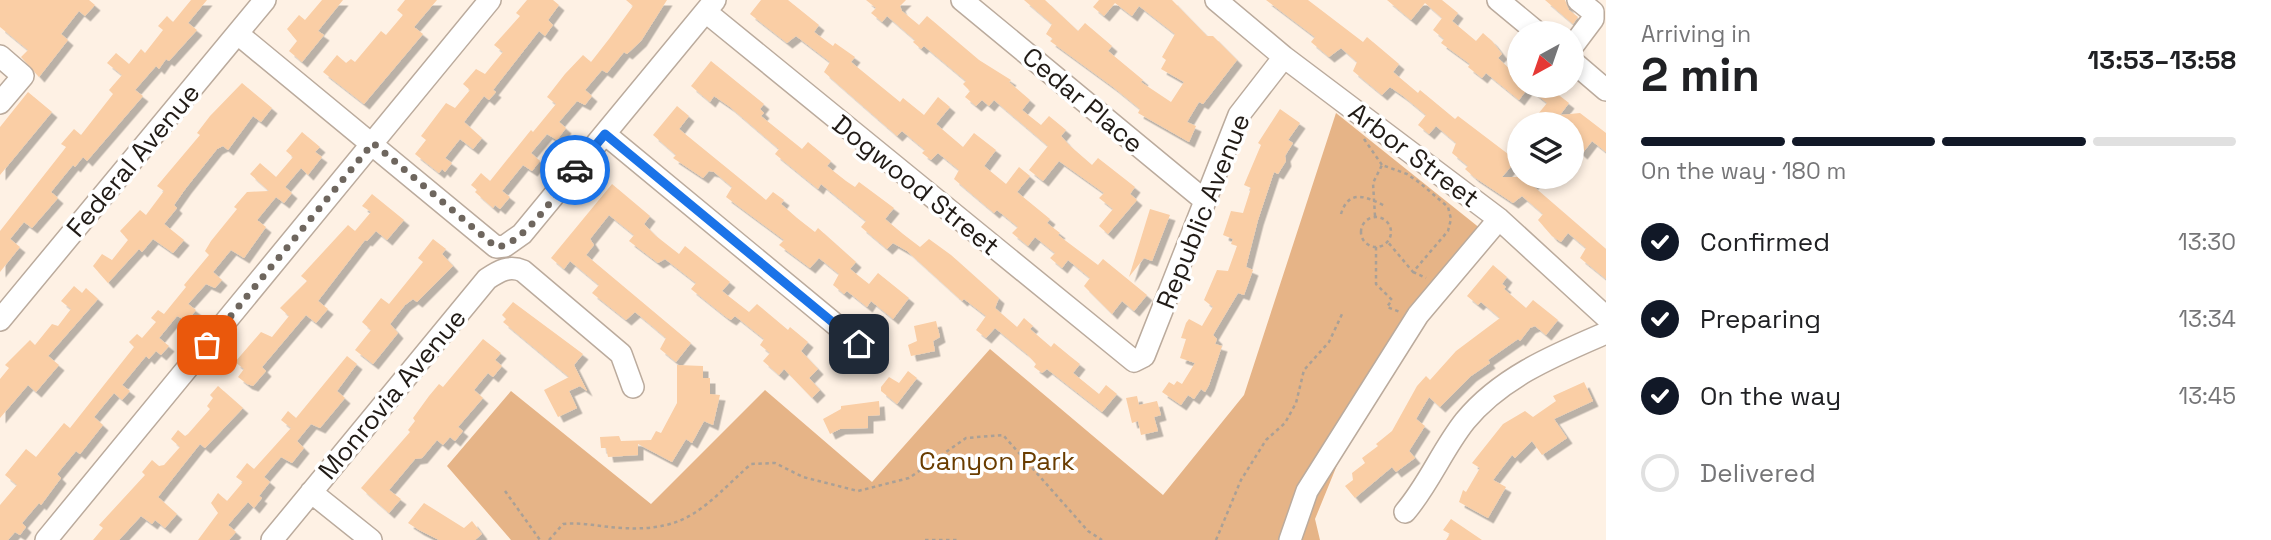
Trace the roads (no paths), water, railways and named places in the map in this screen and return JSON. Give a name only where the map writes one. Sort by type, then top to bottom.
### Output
[{"type":"street","name":"Federal Avenue","points":[[0,320],[265,0]]},
{"type":"street","points":[[46,540],[491,0]]},
{"type":"street","name":"Cedar Place","points":[[962,0],[1203,199]]},
{"type":"street","name":"Arbor Street","points":[[1216,0],[1284,57],[1499,219],[1606,317]]},
{"type":"street","points":[[1498,0],[1523,21]]},
{"type":"street","points":[[1578,0],[1593,12],[1593,19],[1584,31]]},
{"type":"street","points":[[238,34],[496,247],[505,246],[522,234],[711,6]]},
{"type":"street","name":"Dogwood Street","points":[[711,6],[1127,357]]},
{"type":"street","points":[[0,56],[23,76],[0,103]]},
{"type":"street","name":"Republic Avenue","points":[[1127,357],[1134,361],[1144,356],[1181,265],[1203,199],[1239,115],[1284,57]]},
{"type":"street","points":[[1584,71],[1606,90]]},
{"type":"street","points":[[605,134],[859,344]]},
{"type":"street","points":[[1290,540],[1307,491],[1416,318],[1499,219]]},
{"type":"street","name":"Monrovia Avenue","points":[[272,540],[487,279],[505,269],[523,271],[621,354],[633,387]]},
{"type":"street","points":[[1405,512],[1423,491],[1464,423],[1483,401],[1524,372],[1606,333]]},
{"type":"street","points":[[311,492],[371,540]]},
{"type":"park label","name":"Canyon Park","points":[[997,461]]}]
